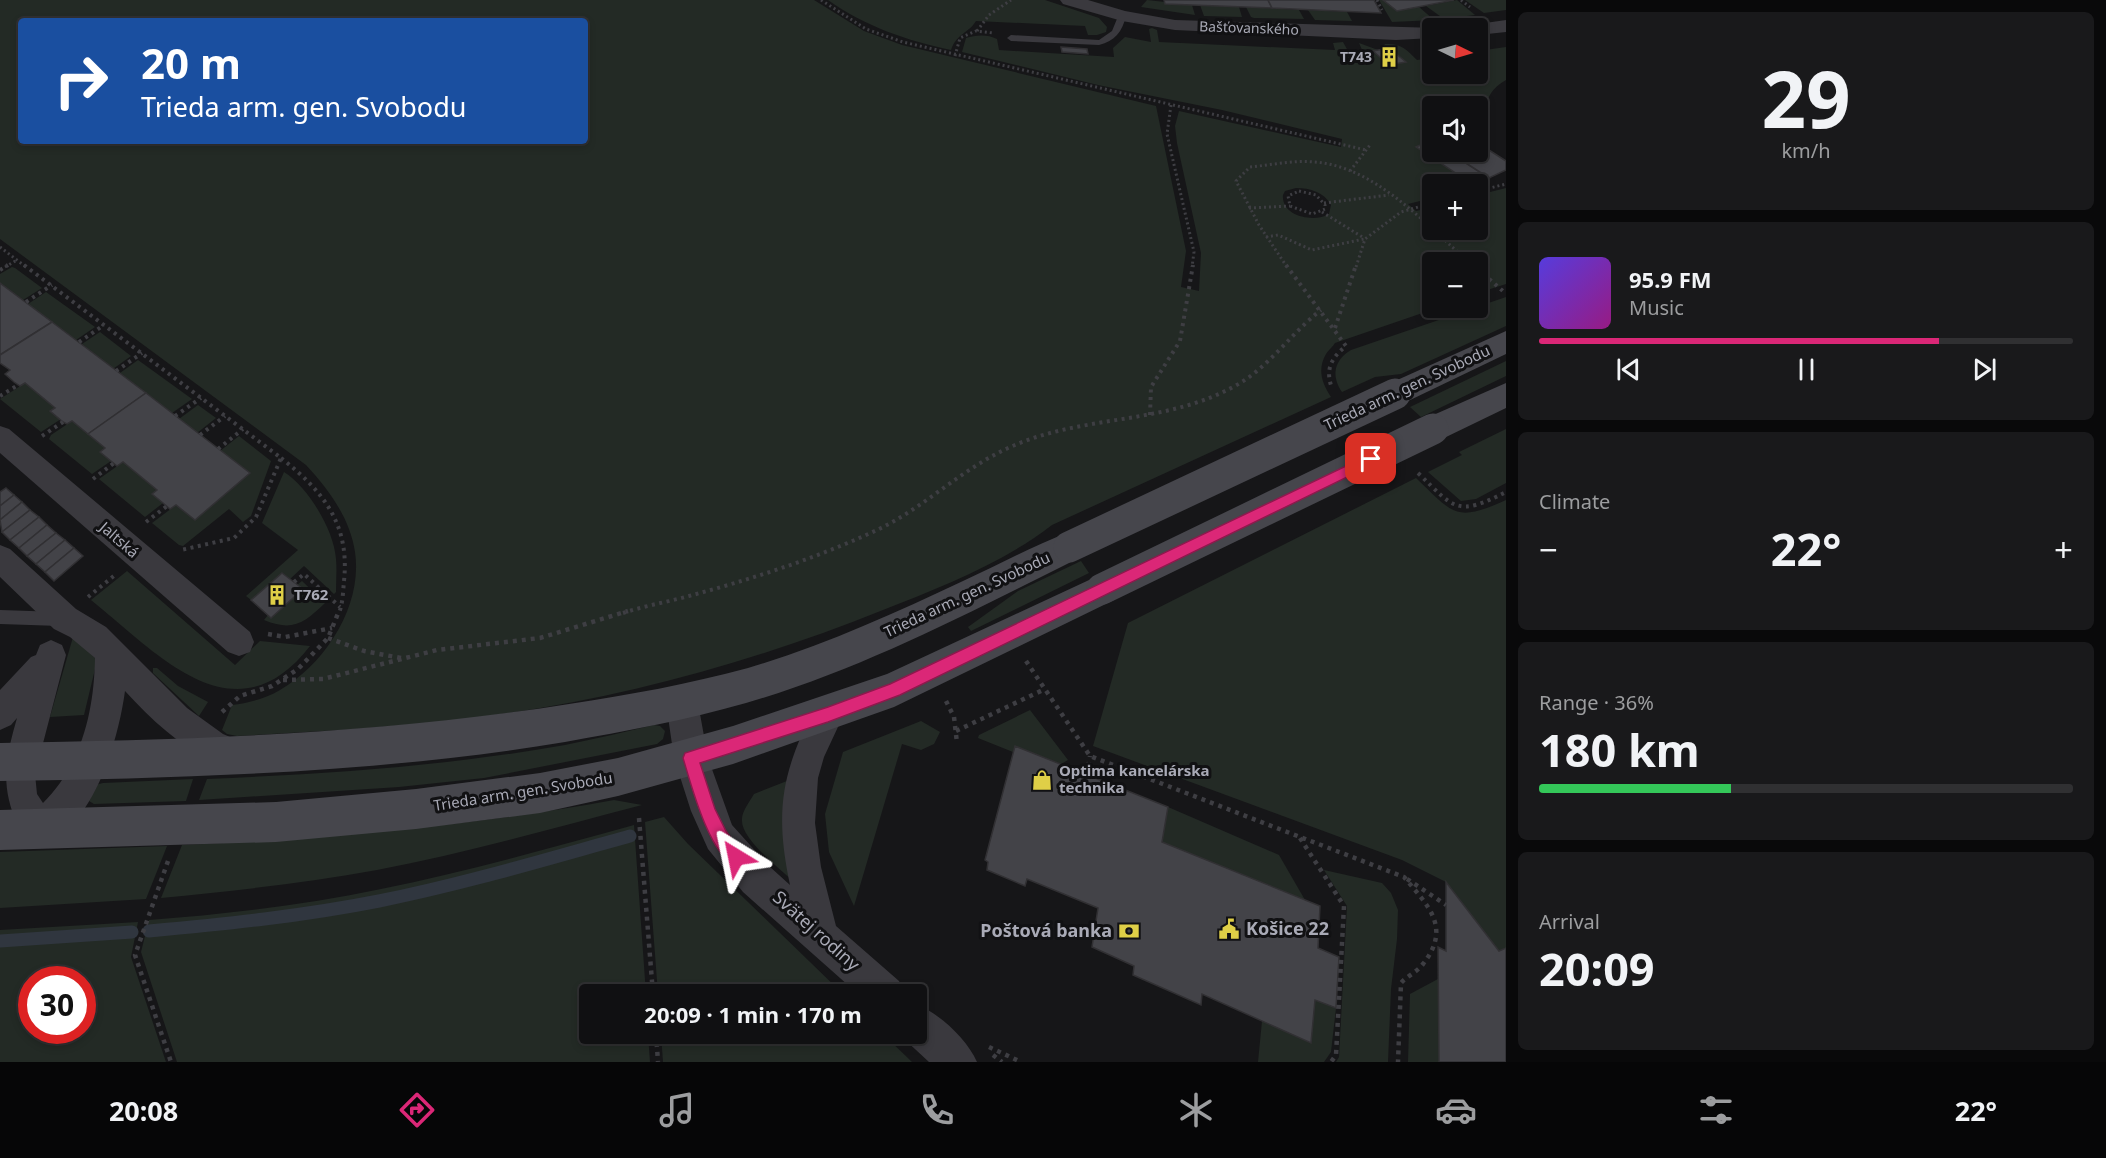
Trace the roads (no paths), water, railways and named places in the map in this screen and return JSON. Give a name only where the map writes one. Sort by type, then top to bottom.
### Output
[{"type":"street","name":"Bašťovanského","points":[[1070,0],[1122,16],[1175,25],[1422,33]]},
{"type":"street","points":[[1488,28],[1506,26]]},
{"type":"street","name":"Trieda arm. gen. Svobodu","points":[[11,762],[238,757],[422,744],[540,729],[682,703],[751,684],[869,642],[1506,342]]},
{"type":"street","name":"Trieda arm. gen. Svobodu","points":[[0,830],[276,822],[416,809],[540,793],[618,777],[691,758],[828,714],[894,689],[1506,395]]},
{"type":"street","name":"Jaltská","points":[[0,437],[236,640]]},
{"type":"street","points":[[0,558],[75,610],[81,627],[110,651],[193,733],[212,747],[238,757]]},
{"type":"street","points":[[75,610],[51,655],[11,762],[18,774],[21,800],[41,830],[69,800],[91,760],[104,718],[111,670],[110,651]]},
{"type":"street","points":[[0,714],[21,693],[51,655]]},
{"type":"street","name":"Svätej rodiny","points":[[682,703],[691,758],[708,811],[720,837],[756,879],[875,984]]},
{"type":"street","points":[[820,933],[799,849],[797,824],[798,802],[808,757],[828,714]]},
{"type":"street","points":[[927,1033],[957,1062]]},
{"type":"lane","points":[[1011,38],[1099,43],[1110,39],[1116,33],[1122,16]]},
{"type":"lane","points":[[0,617],[75,610]]},
{"type":"waterway","points":[[149,931],[264,919],[379,901],[474,879],[630,836]]},
{"type":"waterway","points":[[0,941],[132,932]]},
{"type":"place","name":"T743","points":[[1389,57]]},
{"type":"place","name":"T762","points":[[277,595]]},
{"type":"place","name":"Optima kancelárska technika","points":[[1042,780]]},
{"type":"place","name":"Košice 22","points":[[1229,929]]},
{"type":"place","name":"Poštová banka","points":[[1129,931]]}]
